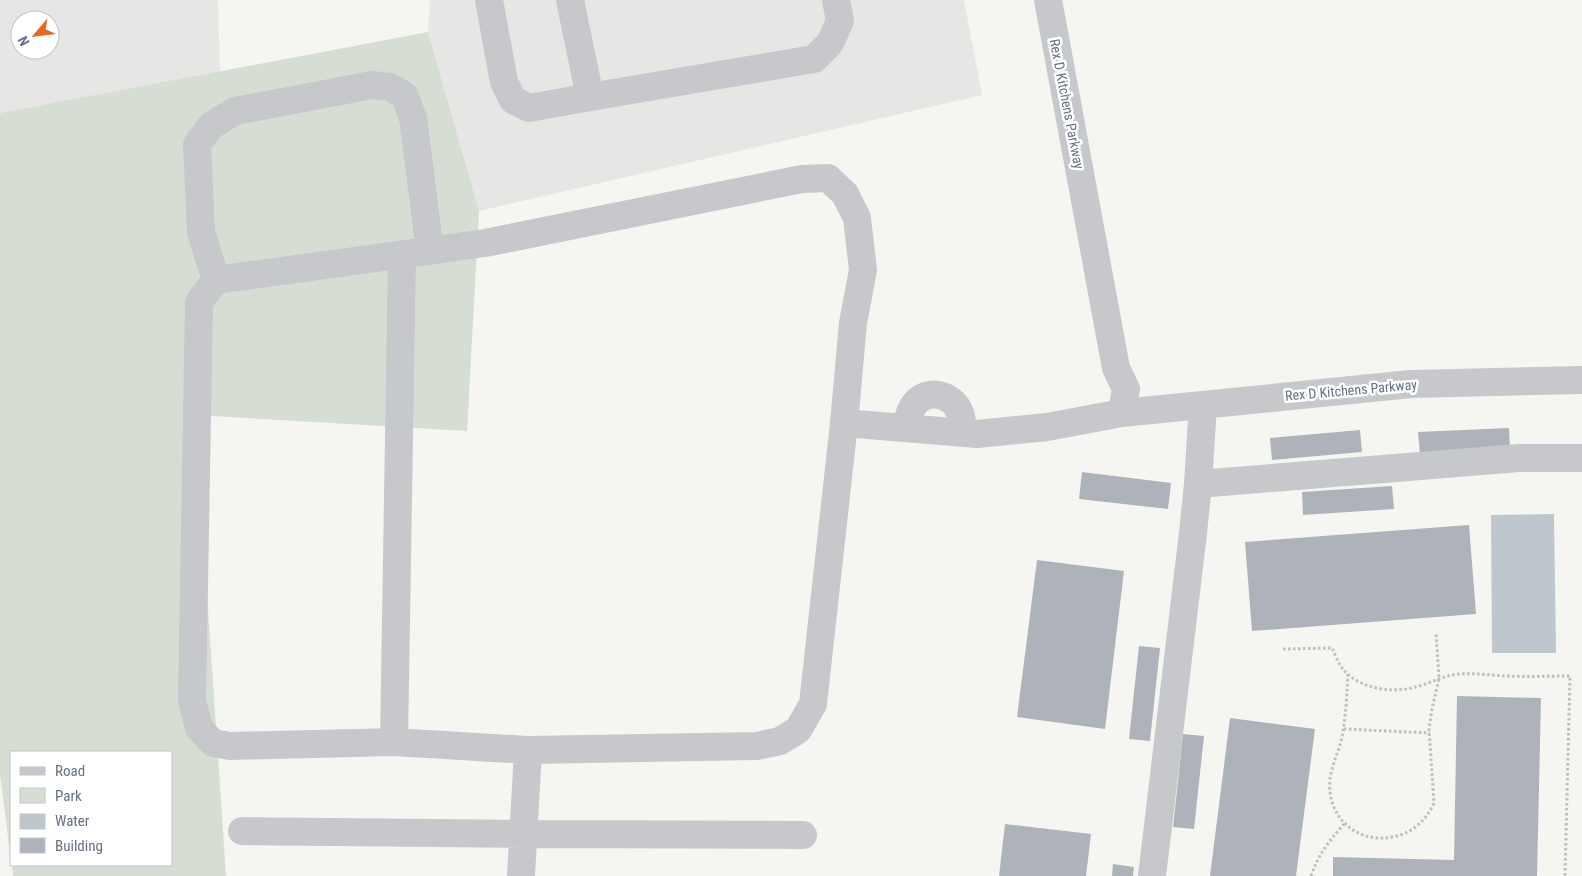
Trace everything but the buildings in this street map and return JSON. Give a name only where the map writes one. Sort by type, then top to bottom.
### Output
[{"type":"street","points":[[488,0],[504,82],[513,100],[529,108],[814,59],[830,43],[840,21],[836,0]]},
{"type":"street","points":[[570,0],[590,98]]},
{"type":"street","name":"Rex D Kitchens Parkway","points":[[1048,0],[1116,368],[1126,389],[1122,413]]},
{"type":"street","points":[[216,280],[201,232],[197,144],[212,124],[235,111],[372,85],[390,87],[404,95],[413,118],[430,251]]},
{"type":"street","points":[[828,178],[845,194],[857,218],[863,270],[853,322],[844,423],[813,704],[798,730],[780,741],[757,746],[528,750],[394,742],[230,746],[213,743],[199,728],[192,701],[198,302],[216,280],[402,255],[486,243],[802,179],[828,178]]},
{"type":"street","points":[[394,742],[402,255]]},
{"type":"street","name":"Rex D Kitchens Parkway","points":[[844,423],[977,434],[1047,427],[1122,413],[1411,384],[1582,380]]},
{"type":"street","points":[[906,428],[914,405],[923,396],[932,393],[954,402],[960,411],[962,433]]},
{"type":"street","points":[[1152,876],[1198,484],[1203,405]]},
{"type":"street","points":[[1198,484],[1519,458],[1582,458]]},
{"type":"street","points":[[521,876],[528,750]]},
{"type":"street","points":[[242,831],[803,834]]},
{"type":"path","points":[[1348,674],[1344,729],[1330,778],[1330,792],[1336,810],[1344,824],[1369,838],[1381,839],[1400,836],[1410,832],[1423,821],[1434,803],[1430,733],[1432,709],[1439,678],[1436,633]]},
{"type":"path","points":[[1283,649],[1332,648],[1342,668],[1348,674],[1368,685],[1385,690],[1403,690],[1450,675],[1570,676],[1565,876]]},
{"type":"path","points":[[1344,729],[1430,733]]},
{"type":"path","points":[[1311,876],[1316,861],[1326,844],[1344,824]]},
{"type":"shaded area","points":[[0,0],[218,0],[220,72],[0,113]]},
{"type":"shaded area","points":[[430,0],[964,0],[982,95],[479,211],[428,32]]},
{"type":"green space","points":[[428,32],[479,211],[467,431],[195,415],[226,876],[13,876],[12,866],[172,866],[172,751],[10,751],[10,852],[0,774],[0,113]]},
{"type":"water","points":[[1554,514],[1556,653],[1492,653],[1491,515]]}]
